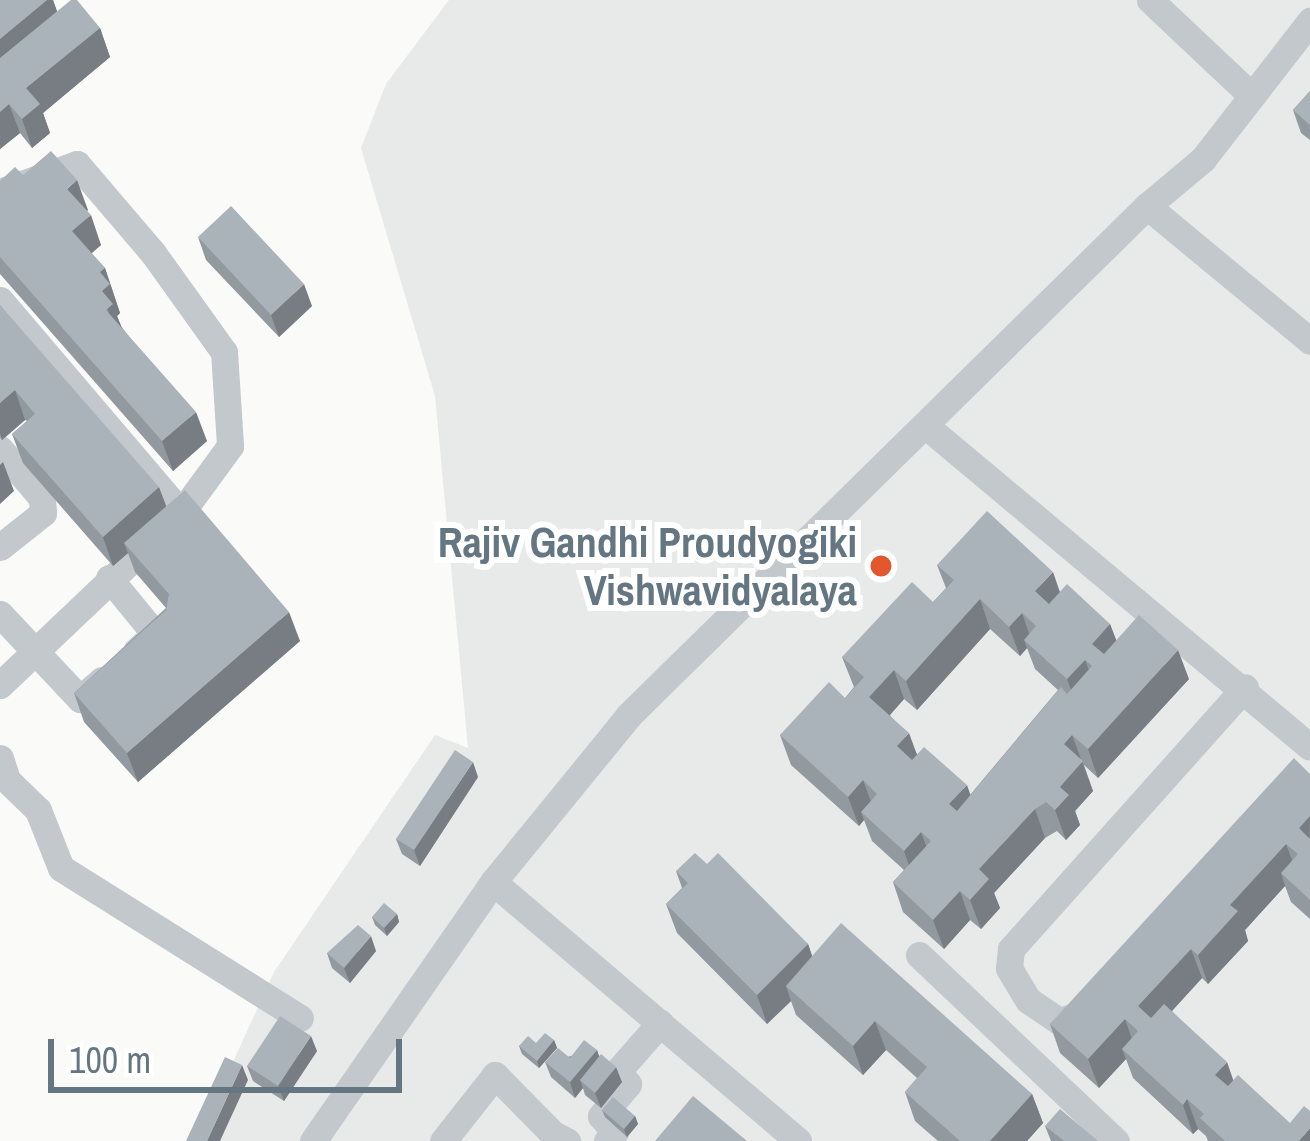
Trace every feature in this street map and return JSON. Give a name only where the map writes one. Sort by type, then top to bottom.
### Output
[{"type":"lane","points":[[1150,0],[1252,96]]},
{"type":"lane","points":[[313,1141],[493,882],[629,715],[1147,206],[1203,159],[1310,21]]},
{"type":"lane","points":[[0,192],[77,164],[153,253],[224,352],[230,446],[182,513],[31,650],[0,685]]},
{"type":"lane","points":[[1147,206],[1310,341]]},
{"type":"lane","points":[[0,300],[182,513]]},
{"type":"lane","points":[[926,426],[1245,687],[1310,747]]},
{"type":"lane","points":[[0,449],[42,498],[43,512],[0,547]]},
{"type":"lane","points":[[0,614],[80,699],[155,634],[109,578]]},
{"type":"lane","points":[[1104,992],[1078,1019],[1059,1021],[1028,1000],[1009,968],[1011,949],[1245,687]]},
{"type":"lane","points":[[2,772],[38,810],[61,868],[300,1018]]},
{"type":"lane","points":[[493,882],[798,1141]]},
{"type":"lane","points":[[919,955],[1116,1141]]},
{"type":"lane","points":[[608,1141],[615,1132],[601,1117],[628,1084],[618,1071],[660,1023]]},
{"type":"lane","points":[[450,1138],[495,1075],[556,1139]]},
{"type":"shaded area","name":"Rajiv Gandhi Proudyogiki Vishwavidyalaya","points":[[449,0],[1310,0],[1310,1141],[197,1141],[274,972],[435,735],[468,748],[435,396],[361,148],[386,84]]},
{"type":"building","points":[[0,0],[47,0],[0,39]]},
{"type":"building","points":[[71,0],[77,0],[100,28],[26,88],[40,104],[22,119],[9,104],[0,112],[0,58]]},
{"type":"building","points":[[1310,91],[1310,125],[1293,110]]},
{"type":"building","points":[[51,151],[77,180],[67,189],[91,215],[72,231],[105,268],[100,272],[110,284],[102,291],[113,304],[106,310],[196,412],[162,441],[0,257],[0,181],[15,167],[23,175]]},
{"type":"building","points":[[231,206],[304,284],[271,315],[198,237]]},
{"type":"building","points":[[0,305],[159,487],[103,537],[12,434],[35,414],[15,390],[0,403]]},
{"type":"building","points":[[185,490],[289,612],[127,753],[74,693],[166,610],[169,594],[124,543]]},
{"type":"building","points":[[987,511],[1053,572],[1035,591],[1049,604],[1067,584],[1110,624],[1092,644],[1104,654],[1139,615],[1178,650],[1088,749],[1072,735],[1064,744],[1083,761],[1060,787],[1069,795],[1055,810],[1046,802],[1035,809],[979,869],[989,879],[970,900],[960,891],[933,920],[893,882],[931,841],[921,832],[904,851],[861,812],[877,794],[863,780],[848,797],[780,735],[829,682],[845,698],[864,677],[842,657],[912,582],[933,602],[954,580],[937,565]],"holes":[[[980,599],[1009,627],[1022,613],[1036,626],[1024,640],[1067,679],[1085,660],[1092,666],[1067,694],[1061,687],[957,811],[949,804],[967,785],[924,747],[912,760],[897,746],[909,733],[869,697],[894,670],[906,681]]]},
{"type":"building","points":[[455,750],[473,762],[414,850],[396,839]]},
{"type":"building","points":[[1294,758],[1310,774],[1310,816],[1299,828],[1310,839],[1310,900],[1281,873],[1298,854],[1286,844],[1230,905],[1238,911],[1198,955],[1191,949],[1138,1006],[1151,1018],[1164,1004],[1227,1062],[1215,1075],[1228,1086],[1238,1075],[1290,1123],[1304,1106],[1310,1111],[1310,1128],[1299,1141],[1225,1141],[1200,1118],[1204,1114],[1187,1099],[1183,1105],[1122,1049],[1138,1031],[1125,1019],[1088,1059],[1050,1024]]},
{"type":"building","points":[[695,853],[707,864],[718,853],[808,944],[757,995],[666,904],[688,883],[676,871]]},
{"type":"building","points":[[384,903],[397,914],[384,928],[372,917]]},
{"type":"building","points":[[841,923],[1032,1094],[990,1141],[960,1141],[905,1092],[927,1067],[875,1021],[853,1046],[786,986]]},
{"type":"building","points":[[358,925],[371,936],[344,968],[327,953]]},
{"type":"building","points":[[280,1016],[311,1036],[278,1086],[247,1066]]},
{"type":"building","points":[[545,1033],[554,1040],[537,1061],[519,1046],[528,1036],[536,1043]]},
{"type":"building","points":[[584,1040],[597,1050],[570,1082],[545,1062],[558,1048],[570,1058]]},
{"type":"building","points":[[601,1054],[616,1067],[595,1093],[580,1080]]},
{"type":"building","points":[[225,1057],[242,1065],[207,1141],[186,1141]]},
{"type":"building","points":[[693,1096],[747,1141],[655,1141]]},
{"type":"building","points":[[613,1097],[635,1116],[624,1129],[602,1110]]},
{"type":"building","points":[[1060,1109],[1098,1141],[1064,1141],[1045,1126]]},
{"type":"place","name":"Rajiv Gandhi Proudyogiki Vishwavidyalaya","points":[[881,566]]}]
